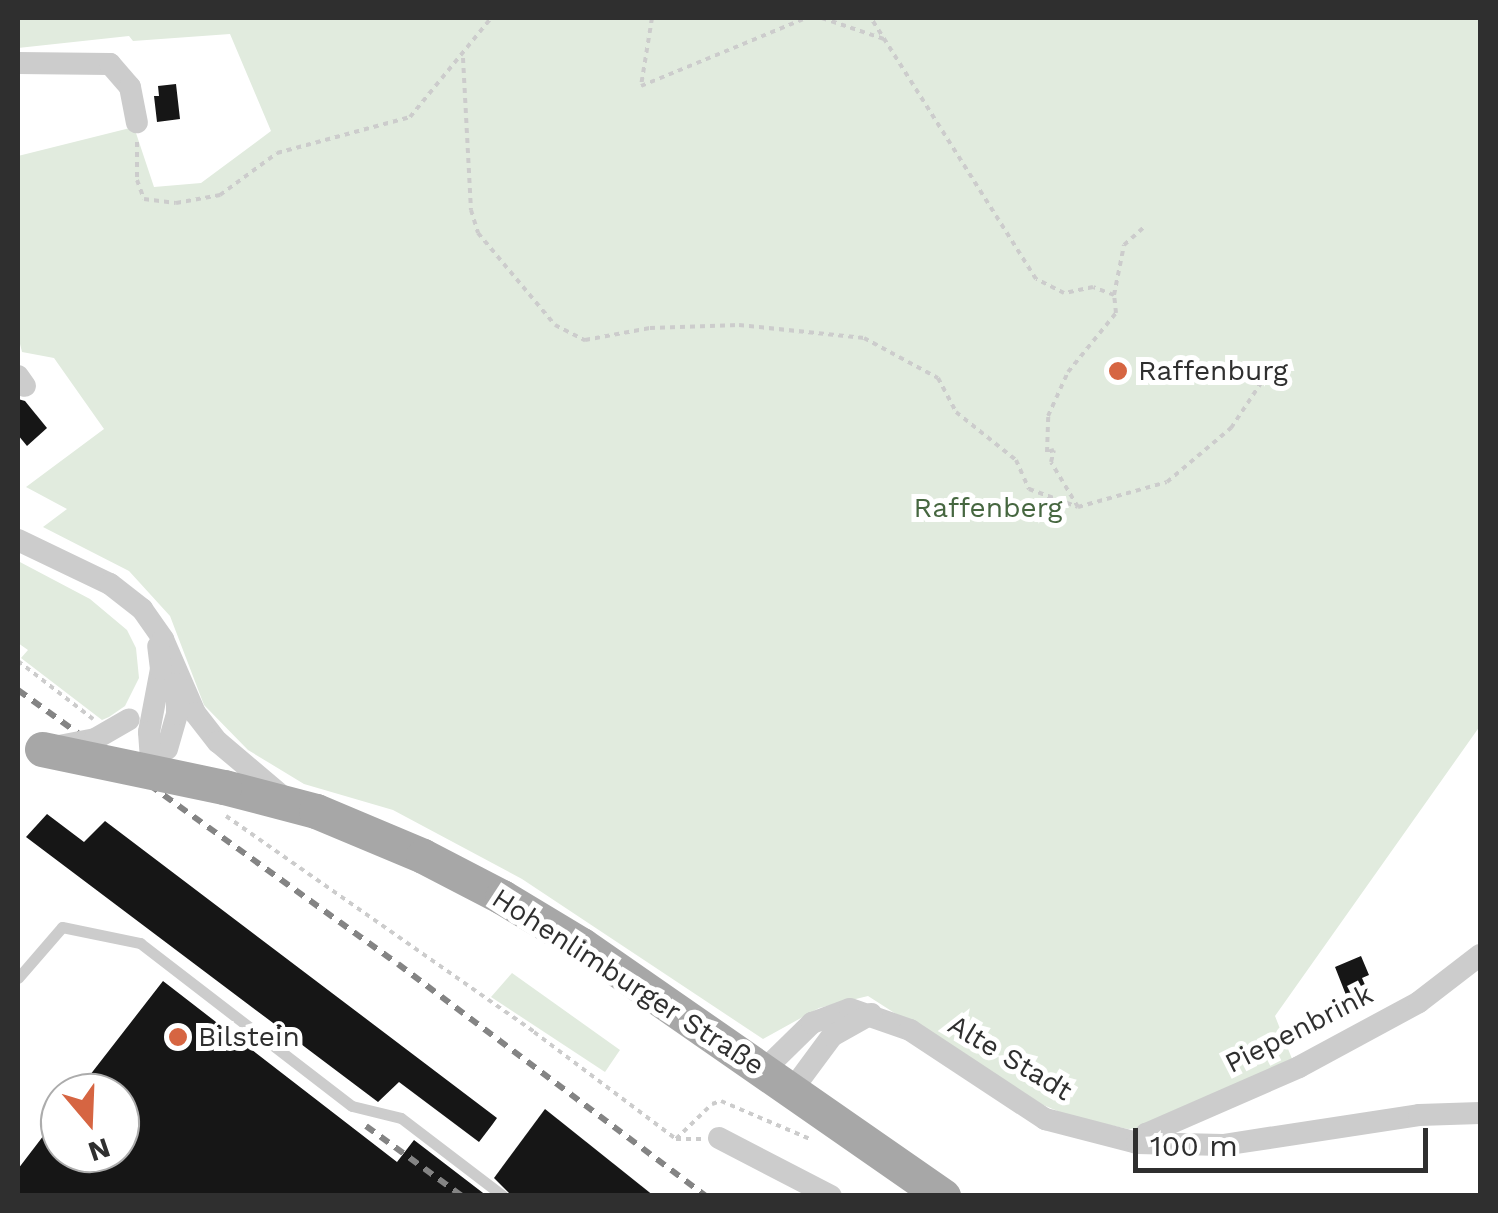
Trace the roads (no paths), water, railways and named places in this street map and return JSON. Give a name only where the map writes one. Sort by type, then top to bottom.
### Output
[{"type":"main road","name":"Hohenlimburger Straße","points":[[30,745],[160,762],[224,801],[294,805],[423,856],[582,945],[943,1196]]},
{"type":"street","points":[[18,64],[110,64],[130,88],[137,122]]},
{"type":"street","name":"Hohenlimburger Straße","points":[[18,540],[110,584],[142,609],[195,712],[218,742],[294,805]]},
{"type":"street","points":[[155,628],[161,670],[157,694],[139,726],[160,762]]},
{"type":"street","name":"Hohenlimburger Straße","points":[[160,762],[178,714],[176,673]]},
{"type":"street","name":"Hohenlimburger Straße","points":[[30,745],[94,738],[139,726]]},
{"type":"street","name":"Piepenbrink","points":[[1137,1142],[1146,1134],[1299,1067],[1419,1002],[1480,956]]},
{"type":"street","name":"Alte Stadt","points":[[777,1080],[790,1040],[828,1014],[850,1009],[910,1030],[960,1067],[1045,1120],[1137,1142],[1223,1144],[1419,1115],[1480,1112]]},
{"type":"street","points":[[777,1080],[832,1036],[871,1014]]},
{"type":"street","points":[[719,1138],[831,1196]]},
{"type":"lane","points":[[18,978],[62,927],[140,943],[352,1106],[401,1118],[502,1196]]},
{"type":"railway","points":[[18,690],[398,964],[706,1196]]},
{"type":"railway","points":[[366,1126],[462,1196]]},
{"type":"place","name":"Raffenburg","points":[[1118,371]]},
{"type":"place","name":"Bilstein","points":[[178,1037]]},
{"type":"park label","name":"Raffenberg","points":[[988,508]]}]
